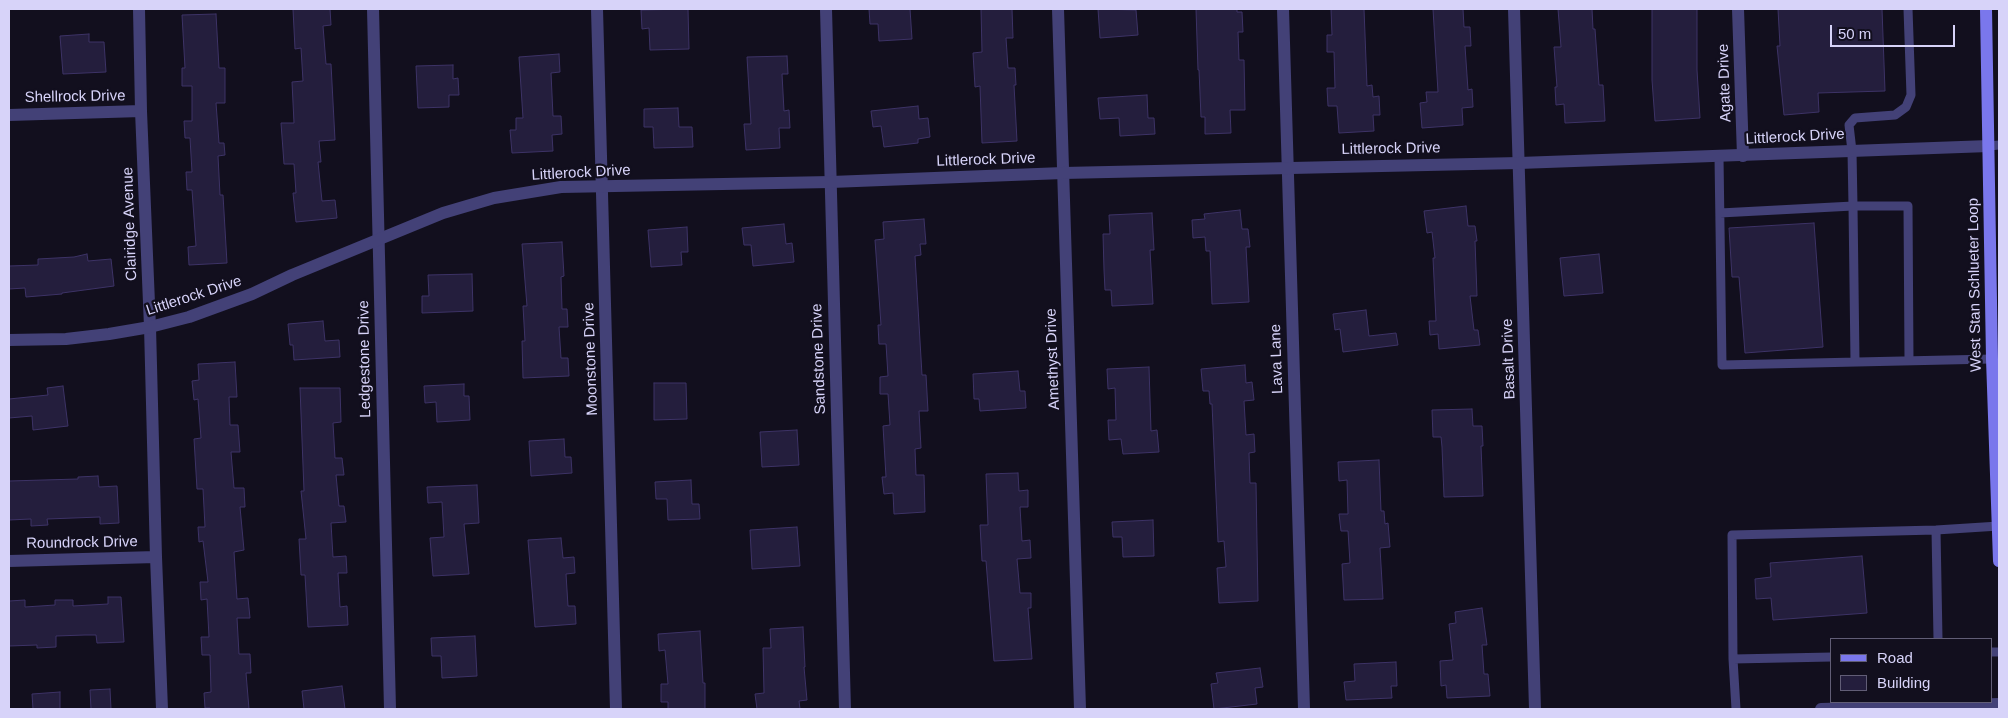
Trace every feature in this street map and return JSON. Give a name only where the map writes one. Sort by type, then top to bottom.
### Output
[{"type":"main road","name":"West Stan Schlueter Loop","points":[[1986,9],[1994,146],[1995,331],[1992,358],[1999,561]]},
{"type":"street","name":"Clairidge Avenue","points":[[139,9],[156,557]]},
{"type":"street","name":"Ledgestone Drive","points":[[373,9],[390,709]]},
{"type":"street","name":"Moonstone Drive","points":[[597,9],[616,709]]},
{"type":"street","name":"Sandstone Drive","points":[[826,9],[845,709]]},
{"type":"street","name":"Amethyst Drive","points":[[1058,9],[1080,709]]},
{"type":"street","name":"Lava Lane","points":[[1283,9],[1304,709]]},
{"type":"street","name":"Basalt Drive","points":[[1514,9],[1535,709]]},
{"type":"street","name":"Agate Drive","points":[[1738,9],[1743,156]]},
{"type":"street","name":"Shellrock Drive","points":[[9,115],[141,111]]},
{"type":"street","name":"Littlerock Drive","points":[[9,340],[66,339],[150,327],[189,317],[252,294],[292,275],[444,213],[494,198],[561,187],[831,182],[1063,173],[1718,157],[1994,146]]},
{"type":"street","name":"Roundrock Drive","points":[[9,561],[156,557]]},
{"type":"street","points":[[156,557],[162,709]]},
{"type":"street","points":[[1820,709],[1999,704]]},
{"type":"lane","points":[[1855,361],[1852,151],[1849,125],[1855,118],[1895,115],[1906,107],[1911,95],[1908,9]]},
{"type":"lane","points":[[1718,157],[1722,365],[1992,358]]},
{"type":"lane","points":[[1720,213],[1852,206],[1908,206],[1909,360]]},
{"type":"lane","points":[[1736,709],[1733,659],[1732,535],[1936,530],[1999,526]]},
{"type":"lane","points":[[1936,530],[1938,638]]},
{"type":"lane","points":[[1733,659],[1830,657]]},
{"type":"building","points":[[293,9],[330,9],[331,25],[323,26],[326,64],[331,64],[335,140],[319,141],[321,162],[318,162],[322,201],[335,200],[337,218],[296,222],[293,193],[296,193],[294,164],[284,164],[281,123],[294,123],[292,82],[303,81],[301,48],[295,49]]},
{"type":"building","points":[[688,9],[689,49],[650,50],[649,28],[642,29],[641,10]]},
{"type":"building","points":[[869,9],[910,9],[912,39],[879,41],[878,24],[870,24]]},
{"type":"building","points":[[981,9],[1012,9],[1013,38],[1006,38],[1008,68],[1015,68],[1017,141],[982,143],[980,86],[975,87],[973,53],[982,52]]},
{"type":"building","points":[[1098,9],[1136,10],[1138,35],[1100,38]]},
{"type":"building","points":[[1196,9],[1237,9],[1237,12],[1242,12],[1243,32],[1238,32],[1239,60],[1244,60],[1245,110],[1230,110],[1231,133],[1205,134],[1205,117],[1201,117]]},
{"type":"building","points":[[1331,9],[1364,9],[1367,86],[1372,85],[1373,97],[1379,96],[1380,115],[1373,115],[1374,131],[1339,133],[1337,106],[1328,106],[1327,88],[1335,88],[1334,52],[1327,52],[1327,35],[1332,35]]},
{"type":"building","points":[[1433,9],[1463,9],[1464,27],[1470,27],[1471,46],[1465,46],[1468,90],[1472,89],[1473,107],[1462,108],[1463,125],[1422,128],[1420,103],[1427,102],[1426,92],[1438,92]]},
{"type":"building","points":[[1558,9],[1592,9],[1599,85],[1603,85],[1605,121],[1565,123],[1564,104],[1556,105],[1555,87],[1557,87],[1554,47],[1561,47]]},
{"type":"building","points":[[1652,9],[1697,9],[1697,70],[1700,118],[1655,121],[1652,80]]},
{"type":"building","points":[[1778,9],[1882,9],[1885,91],[1818,93],[1819,112],[1784,115],[1777,46],[1780,46]]},
{"type":"building","points":[[216,14],[219,68],[225,68],[225,103],[216,103],[219,143],[224,143],[225,155],[218,156],[220,195],[223,195],[227,263],[189,265],[188,247],[196,246],[192,190],[187,190],[186,172],[192,172],[190,138],[185,138],[184,121],[192,121],[192,86],[182,86],[182,68],[185,68],[182,15]]},
{"type":"building","points":[[89,34],[89,42],[104,42],[106,72],[63,74],[60,36]]},
{"type":"building","points":[[559,54],[560,72],[551,73],[553,116],[561,116],[562,134],[552,135],[553,151],[512,153],[510,130],[516,130],[516,118],[523,118],[519,57]]},
{"type":"building","points":[[787,56],[788,74],[782,74],[784,111],[789,110],[790,128],[779,128],[780,148],[746,150],[744,124],[751,124],[747,57]]},
{"type":"building","points":[[453,65],[453,79],[458,78],[459,95],[449,95],[449,107],[418,108],[416,66]]},
{"type":"building","points":[[1147,95],[1148,118],[1154,118],[1155,134],[1120,136],[1119,118],[1100,119],[1098,98]]},
{"type":"building","points":[[918,106],[919,119],[928,118],[930,137],[918,139],[918,143],[884,147],[881,126],[873,127],[871,111]]},
{"type":"building","points":[[678,108],[679,127],[692,127],[693,147],[654,148],[653,127],[644,127],[644,109]]},
{"type":"building","points":[[1466,206],[1468,226],[1475,226],[1477,241],[1475,241],[1477,296],[1470,296],[1474,330],[1478,330],[1480,345],[1439,349],[1438,334],[1430,335],[1429,321],[1436,321],[1433,258],[1435,258],[1432,232],[1427,233],[1424,211]]},
{"type":"building","points":[[1240,210],[1242,229],[1248,229],[1250,247],[1246,247],[1249,302],[1212,304],[1210,251],[1206,251],[1205,237],[1193,238],[1192,220],[1205,219],[1204,214]]},
{"type":"building","points":[[1152,213],[1154,250],[1150,250],[1153,304],[1112,306],[1111,290],[1105,290],[1104,270],[1103,234],[1110,234],[1109,215]]},
{"type":"building","points":[[924,219],[926,244],[920,244],[921,255],[915,256],[922,375],[926,375],[928,411],[919,411],[921,448],[915,449],[916,475],[924,475],[925,512],[894,514],[893,493],[884,494],[882,477],[886,477],[883,426],[890,425],[888,394],[880,394],[880,377],[888,376],[886,344],[879,344],[878,325],[881,325],[875,240],[884,239],[883,222]]},
{"type":"building","points":[[1814,223],[1823,347],[1745,353],[1739,277],[1732,277],[1729,228]]},
{"type":"building","points":[[784,224],[786,244],[792,243],[794,262],[753,266],[751,245],[744,245],[742,228]]},
{"type":"building","points":[[687,227],[688,252],[681,252],[682,265],[651,267],[648,230]]},
{"type":"building","points":[[562,242],[564,276],[561,277],[562,309],[567,309],[568,327],[559,327],[561,358],[568,358],[569,376],[523,378],[522,341],[525,341],[523,306],[527,306],[522,244]]},
{"type":"building","points":[[87,254],[88,261],[111,259],[114,286],[26,297],[25,288],[9,289],[9,266],[38,265],[38,259],[74,257]]},
{"type":"building","points":[[1599,254],[1603,293],[1564,296],[1560,258]]},
{"type":"building","points":[[472,274],[473,311],[422,313],[422,296],[429,296],[428,275]]},
{"type":"building","points":[[1366,310],[1369,336],[1396,333],[1398,345],[1343,352],[1340,329],[1335,330],[1333,314]]},
{"type":"building","points":[[323,321],[325,341],[339,340],[340,357],[294,360],[288,324]]},
{"type":"building","points":[[235,362],[237,397],[229,397],[230,425],[238,425],[240,452],[231,452],[234,488],[244,488],[245,507],[240,507],[244,550],[234,552],[237,599],[248,598],[250,618],[237,618],[239,654],[250,654],[251,673],[246,673],[249,709],[210,709],[205,708],[204,693],[211,692],[210,655],[202,655],[201,637],[209,637],[207,599],[201,600],[200,582],[208,582],[203,541],[199,542],[198,527],[205,527],[203,489],[197,489],[194,439],[201,438],[198,399],[194,400],[192,381],[199,380],[198,364]]},
{"type":"building","points":[[1245,365],[1246,383],[1252,382],[1254,400],[1244,401],[1246,435],[1254,434],[1255,452],[1249,453],[1250,483],[1256,483],[1258,601],[1219,603],[1217,568],[1226,567],[1224,541],[1218,542],[1212,404],[1210,404],[1209,391],[1203,391],[1201,369]]},
{"type":"building","points":[[1149,367],[1151,431],[1157,430],[1159,452],[1123,454],[1121,439],[1109,440],[1108,420],[1116,420],[1115,388],[1108,389],[1107,369]]},
{"type":"building","points":[[1018,371],[1020,391],[1025,391],[1026,408],[980,411],[979,399],[974,399],[973,374]]},
{"type":"building","points":[[654,383],[686,383],[687,419],[654,420]]},
{"type":"building","points":[[464,384],[464,396],[469,396],[470,420],[437,422],[436,402],[425,403],[424,386]]},
{"type":"building","points":[[63,386],[68,426],[33,430],[32,416],[9,418],[9,399],[48,395],[47,388]]},
{"type":"building","points":[[300,388],[340,388],[341,422],[333,423],[335,458],[342,458],[344,475],[336,475],[339,506],[344,506],[346,522],[331,523],[333,557],[346,556],[347,573],[338,573],[340,607],[347,606],[348,625],[308,627],[305,575],[301,575],[299,539],[306,539],[301,491],[304,491]]},
{"type":"building","points":[[1472,409],[1473,426],[1482,426],[1483,496],[1444,497],[1441,437],[1433,437],[1432,410]]},
{"type":"building","points":[[797,430],[799,465],[762,467],[760,432]]},
{"type":"building","points":[[564,439],[565,457],[571,457],[572,473],[531,476],[529,441]]},
{"type":"building","points":[[1379,460],[1381,511],[1384,511],[1385,524],[1388,523],[1390,547],[1380,548],[1383,599],[1344,600],[1342,564],[1350,563],[1348,531],[1341,531],[1339,514],[1348,514],[1347,480],[1339,481],[1338,462]]},
{"type":"building","points":[[1018,473],[1019,491],[1028,490],[1028,507],[1020,507],[1022,541],[1030,540],[1031,558],[1017,559],[1020,593],[1031,593],[1031,608],[1028,608],[1032,659],[994,661],[986,561],[982,561],[980,525],[988,525],[986,474]]},
{"type":"building","points":[[98,476],[99,487],[117,486],[119,523],[100,524],[100,517],[47,519],[48,525],[31,526],[31,519],[9,520],[9,481],[78,479],[78,477]]},
{"type":"building","points":[[691,480],[692,504],[699,504],[700,519],[668,520],[667,499],[656,499],[655,482]]},
{"type":"building","points":[[477,485],[479,523],[464,524],[469,574],[433,576],[430,538],[444,537],[442,502],[428,503],[427,487]]},
{"type":"building","points":[[1153,520],[1154,556],[1123,557],[1122,537],[1113,537],[1112,522]]},
{"type":"building","points":[[797,527],[800,566],[752,569],[750,530]]},
{"type":"building","points":[[561,538],[563,558],[574,557],[575,573],[566,574],[568,606],[575,606],[576,624],[535,627],[528,540]]},
{"type":"building","points":[[1862,556],[1867,613],[1773,620],[1771,598],[1756,599],[1755,579],[1771,577],[1770,563]]},
{"type":"building","points":[[108,597],[121,597],[124,642],[97,643],[96,635],[56,636],[56,647],[37,648],[37,645],[9,646],[9,601],[25,600],[25,607],[55,605],[55,600],[73,600],[73,606],[108,604]]},
{"type":"building","points":[[1482,608],[1487,645],[1482,645],[1484,674],[1488,674],[1490,696],[1447,698],[1446,685],[1441,686],[1440,661],[1453,660],[1449,624],[1456,623],[1455,612]]},
{"type":"building","points":[[803,627],[807,700],[799,701],[800,709],[757,709],[755,694],[764,693],[763,648],[771,648],[770,629]]},
{"type":"building","points":[[700,631],[703,683],[705,683],[705,709],[668,709],[668,702],[661,702],[661,684],[668,684],[665,650],[659,651],[658,634]]},
{"type":"building","points":[[475,636],[477,676],[442,678],[441,656],[432,656],[431,638]]},
{"type":"building","points":[[1396,662],[1397,686],[1391,686],[1392,698],[1346,700],[1344,682],[1355,681],[1354,664]]},
{"type":"building","points":[[1260,668],[1263,687],[1255,688],[1257,704],[1214,709],[1211,684],[1218,683],[1216,673]]},
{"type":"building","points":[[342,686],[345,709],[304,709],[302,691]]},
{"type":"building","points":[[110,689],[111,709],[91,709],[90,690]]},
{"type":"building","points":[[60,692],[60,709],[33,709],[32,694]]}]
